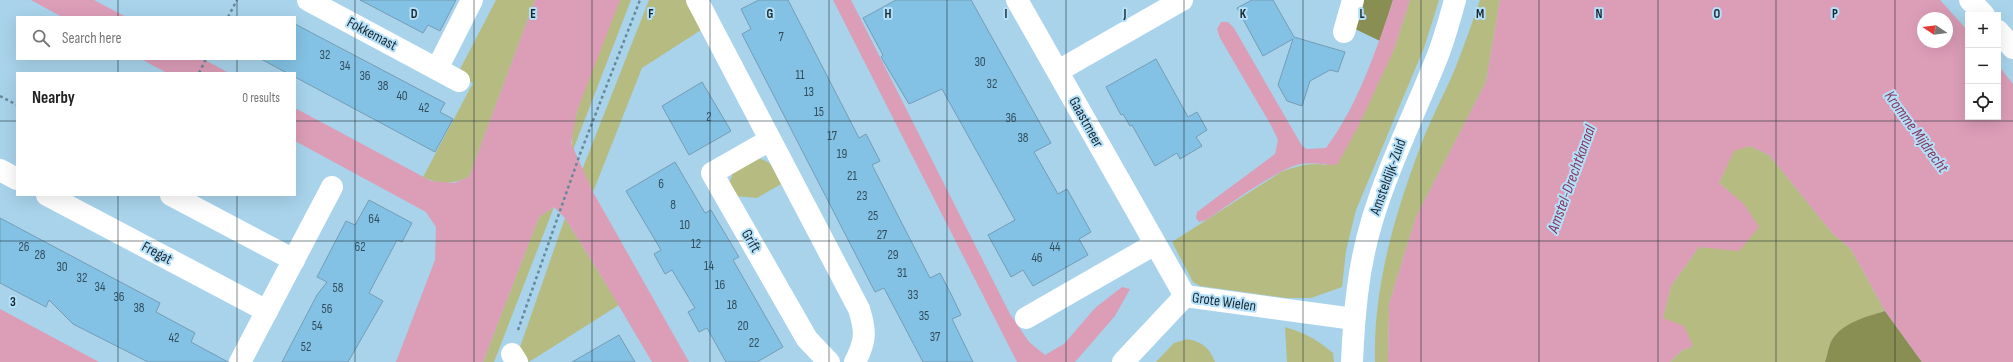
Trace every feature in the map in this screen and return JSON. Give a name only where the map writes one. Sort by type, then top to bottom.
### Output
[{"type":"street","name":"Fokkemast","points":[[308,0],[459,81]]},
{"type":"street","points":[[436,68],[472,0]]},
{"type":"street","points":[[697,0],[859,309],[865,329],[862,349],[855,362]]},
{"type":"street","name":"Gaastmeer","points":[[1017,0],[1185,296]]},
{"type":"street","points":[[1058,71],[1182,0]]},
{"type":"street","points":[[1344,32],[1353,0]]},
{"type":"street","name":"Amsteldijk-Zuid","points":[[1352,362],[1354,319],[1358,284],[1372,222],[1401,138],[1438,55],[1456,0]]},
{"type":"street","points":[[1970,0],[1981,12]]},
{"type":"street","points":[[2001,34],[2013,48]]},
{"type":"street","name":"Grift","points":[[770,140],[712,173],[807,339],[829,362]]},
{"type":"street","points":[[0,170],[16,178]]},
{"type":"street","points":[[240,362],[332,187]]},
{"type":"street","name":"Fregat","points":[[49,196],[267,311]]},
{"type":"street","points":[[173,196],[294,260]]},
{"type":"street","points":[[1026,318],[1155,244]]},
{"type":"street","name":"Grote Wielen","points":[[1123,362],[1185,296],[1354,319]]},
{"type":"path","points":[[229,16],[237,0]]},
{"type":"path","points":[[514,358],[510,352],[580,154],[640,0]]},
{"type":"path","points":[[200,72],[206,60]]},
{"type":"path","points":[[0,96],[16,104]]},
{"type":"green space","points":[[496,0],[535,0],[469,177],[446,183],[429,180],[423,177],[473,83],[457,75]]},
{"type":"green space","points":[[620,0],[631,0],[573,150],[572,136],[581,98]]},
{"type":"green space","points":[[649,0],[686,0],[701,30],[642,68],[593,192],[582,170]]},
{"type":"green space","points":[[1359,0],[1393,0],[1380,41],[1351,27]]},
{"type":"green space","points":[[1410,0],[1439,0],[1424,48],[1356,210],[1346,251],[1342,287],[1311,298],[1287,298],[1200,286],[1193,282],[1172,242],[1281,172],[1304,165],[1327,165],[1393,52]]},
{"type":"green space","points":[[1480,0],[1500,0],[1486,82],[1416,217],[1389,304],[1388,362],[1375,362],[1375,332],[1378,303],[1389,245],[1397,216],[1415,160],[1455,69]]},
{"type":"green space","points":[[1750,146],[1769,155],[1833,234],[1851,249],[1885,311],[1859,320],[1831,342],[1825,362],[1670,362],[1681,351],[1693,346],[1663,318],[1671,286],[1699,247],[1712,248],[1731,193],[1719,183],[1734,150]]},
{"type":"green space","points":[[757,158],[770,164],[776,170],[783,183],[757,198],[734,196],[729,184],[733,172]]},
{"type":"green space","points":[[554,207],[494,362],[483,362],[539,217]]},
{"type":"green space","points":[[565,218],[619,305],[529,362],[520,347]]},
{"type":"green space","points":[[1885,311],[1922,362],[1825,362],[1830,344],[1840,331],[1854,322]]},
{"type":"green space","points":[[1285,327],[1311,337],[1321,344],[1333,353],[1334,362],[1287,362]]},
{"type":"green space","points":[[1188,339],[1205,346],[1215,362],[1156,362],[1174,343]]},
{"type":"water","points":[[31,0],[94,0],[124,16],[60,16]]},
{"type":"water","points":[[535,0],[620,0],[577,111],[571,143],[593,192],[689,362],[652,362],[565,218],[554,207],[539,217],[483,362],[396,362],[435,260],[436,227],[426,212],[296,142],[296,109],[431,181],[454,183],[469,177]]},
{"type":"water","points":[[833,0],[851,0],[1010,314],[1029,342],[1045,355],[1064,344],[1095,308],[1122,287],[1130,289],[1115,316],[1075,362],[1017,362]]},
{"type":"water","points":[[1393,0],[1410,0],[1393,52],[1358,127],[1337,165],[1305,163],[1290,168],[1266,180],[1206,220],[1199,222],[1196,218],[1197,212],[1275,154],[1278,140],[1272,127],[1220,38],[1217,29],[1221,22],[1228,22],[1234,28],[1302,146],[1307,149],[1326,148],[1337,132],[1357,96],[1373,58]]},
{"type":"water","points":[[1500,0],[1940,0],[1951,12],[1917,12],[1917,48],[1953,48],[1953,14],[1965,28],[1965,120],[2001,120],[2001,69],[2013,84],[2013,362],[1922,362],[1885,311],[1851,249],[1833,234],[1769,155],[1750,146],[1734,151],[1719,183],[1744,204],[1759,227],[1739,251],[1699,247],[1671,286],[1663,318],[1684,326],[1693,346],[1681,351],[1670,362],[1388,362],[1389,304],[1416,217],[1486,82]]},
{"type":"water","points":[[143,60],[205,60],[227,72],[165,72]]},
{"type":"water","points":[[0,309],[99,362],[0,362]]},
{"type":"building","points":[[360,0],[456,0],[440,31],[428,25],[423,33]]},
{"type":"building","points":[[759,0],[788,0],[859,138],[866,134],[880,161],[872,165],[930,278],[940,273],[951,294],[961,315],[952,319],[973,362],[923,362],[884,288],[875,292],[742,34],[751,29],[741,9]]},
{"type":"building","points":[[896,0],[971,0],[1051,143],[1034,152],[1058,194],[1067,189],[1091,232],[1079,239],[1088,255],[1033,286],[1023,270],[1011,277],[988,235],[1015,220],[942,89],[909,104],[881,57],[883,55],[863,18]]},
{"type":"building","points":[[1252,0],[1273,0],[1294,37],[1345,52],[1338,72],[1330,70],[1310,81],[1302,106],[1287,101],[1278,85],[1293,39],[1263,56],[1237,8]]},
{"type":"building","points":[[296,25],[445,103],[440,112],[453,119],[435,152],[296,78],[296,72],[285,72],[263,60],[296,60]]},
{"type":"building","points":[[1156,59],[1188,117],[1197,112],[1207,130],[1196,137],[1202,146],[1180,159],[1177,153],[1155,166],[1132,125],[1130,126],[1123,114],[1121,115],[1106,87]]},
{"type":"building","points":[[702,82],[731,131],[689,155],[662,106]]},
{"type":"building","points":[[675,162],[705,213],[711,210],[739,257],[733,260],[783,347],[757,362],[726,362],[707,328],[699,332],[688,312],[695,308],[672,270],[665,274],[654,254],[661,250],[626,191]]},
{"type":"building","points":[[369,200],[412,223],[402,242],[397,240],[369,293],[383,301],[348,362],[282,362],[317,295],[327,282],[317,277],[346,221],[355,225]]},
{"type":"building","points":[[0,218],[160,303],[156,312],[195,333],[191,342],[228,362],[148,362],[73,324],[49,300],[46,307],[0,283]]},
{"type":"building","points":[[619,335],[635,362],[572,362]]},
{"type":"water label","name":"Kromme Mijdrecht","points":[[1916,132]]},
{"type":"water label","name":"Amstel-Drechtkanaal","points":[[1572,179]]}]
